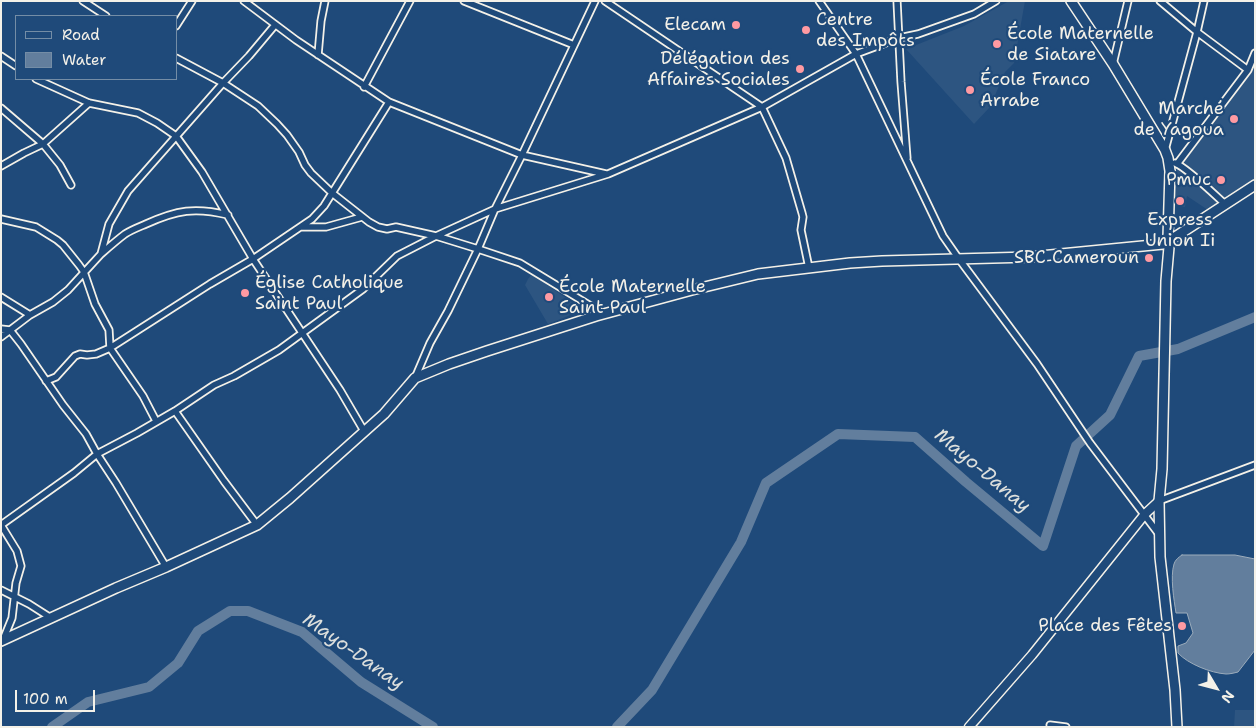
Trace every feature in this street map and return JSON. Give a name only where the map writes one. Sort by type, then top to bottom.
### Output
[{"type":"main road","points":[[1071,1],[1173,163],[1170,185],[1166,281],[1162,469],[1159,501],[1160,557],[1175,690],[1177,727]]},
{"type":"main road","points":[[2,641],[257,525],[384,414],[415,378],[448,364],[604,314],[758,274],[882,261],[1030,257],[1168,242],[1255,185]]},
{"type":"main road","points":[[969,727],[1032,654],[1145,514],[1159,501]]},
{"type":"street","points":[[83,1],[104,15]]},
{"type":"street","points":[[178,23],[192,1]]},
{"type":"street","points":[[244,1],[275,25],[388,102],[522,155],[608,174]]},
{"type":"street","points":[[318,55],[325,1]]},
{"type":"street","points":[[364,86],[410,1]]},
{"type":"street","points":[[464,1],[574,45]]},
{"type":"street","points":[[415,378],[430,343],[448,311],[595,1]]},
{"type":"street","points":[[605,1],[762,107],[786,158],[802,213],[801,230],[809,268]]},
{"type":"street","points":[[819,1],[856,54],[938,226],[958,259],[1036,364],[1090,443],[1160,536]]},
{"type":"street","points":[[897,1],[901,82],[908,162]]},
{"type":"street","points":[[2,641],[12,618],[16,583],[21,566],[17,551],[1,525],[74,473],[97,454],[175,411],[214,385],[234,376],[279,350],[363,289],[398,256],[495,209],[608,174],[762,107],[856,54],[974,14],[996,1]]},
{"type":"street","points":[[1112,64],[1128,1]]},
{"type":"street","points":[[1160,1],[1197,32],[1248,70]]},
{"type":"street","points":[[1165,150],[1204,1]]},
{"type":"street","points":[[101,254],[109,224],[128,191],[275,25]]},
{"type":"street","points":[[1225,204],[1173,163],[1248,70],[1255,53]]},
{"type":"street","points":[[1,56],[15,65]]},
{"type":"street","points":[[178,59],[223,83],[258,106],[287,135],[311,173],[332,193],[378,227],[387,229],[396,227],[436,236],[520,263],[604,314]]},
{"type":"street","points":[[38,80],[89,103],[138,114],[157,123],[176,136],[202,172],[253,259],[340,390],[364,431]]},
{"type":"street","points":[[46,381],[56,377],[75,356],[80,354],[96,354],[110,348],[253,259],[317,214],[324,206],[388,102]]},
{"type":"street","points":[[1,166],[43,144],[89,103]]},
{"type":"street","points":[[1,108],[43,144],[60,165],[71,184]]},
{"type":"street","points":[[1,337],[68,290],[101,254],[126,233],[183,211],[193,210],[228,215]]},
{"type":"street","points":[[299,228],[326,227],[362,217]]},
{"type":"street","points":[[1,219],[36,227],[57,240],[84,272],[95,304],[109,330],[110,348],[156,421]]},
{"type":"street","points":[[1,297],[30,315]]},
{"type":"street","points":[[1,329],[10,330],[86,434],[166,567]]},
{"type":"street","points":[[175,411],[257,525]]},
{"type":"street","points":[[1159,501],[1255,465]]},
{"type":"street","points":[[1,590],[51,618]]},
{"type":"street","points":[[1050,724],[1066,727]]},
{"type":"shaded area","name":"École Franco Arrabe","points":[[1009,1],[1025,1],[1014,63],[1005,72],[990,107],[974,124],[906,49],[964,26]]},
{"type":"shaded area","name":"Marché de Yagoua","points":[[1255,60],[1255,180],[1208,210],[1187,196],[1185,207],[1173,205],[1176,170],[1251,69]]},
{"type":"shaded area","name":"École Maternelle Saint Paul","points":[[532,274],[583,310],[548,324],[525,285]]},
{"type":"shaded area","points":[[1235,710],[1255,710],[1255,727],[1234,727]]},
{"type":"water","points":[[1182,555],[1235,555],[1255,559],[1255,650],[1238,672],[1226,674],[1207,670],[1188,661],[1178,653],[1178,646],[1186,643],[1193,633],[1187,613],[1176,613],[1174,602],[1173,569],[1175,561]]},
{"type":"waterway","name":"Mayo-Danay","points":[[617,727],[652,690],[741,542],[766,483],[838,434],[915,437],[1043,546],[1076,446],[1110,415],[1139,356],[1178,349],[1255,317]]},
{"type":"waterway","name":"Mayo-Danay","points":[[52,727],[88,702],[149,687],[178,663],[198,631],[230,611],[248,611],[302,632],[361,682],[433,727]]},
{"type":"place","name":"Elecam","points":[[736,25]]},
{"type":"place","name":"Centre des Impôts","points":[[806,30]]},
{"type":"place","name":"École Maternelle de Siatare","points":[[997,44]]},
{"type":"place","name":"Délégation des Affaires Sociales","points":[[800,69]]},
{"type":"place","name":"École Franco Arrabe","points":[[970,90]]},
{"type":"place","name":"Marché de Yagoua","points":[[1234,119]]},
{"type":"place","name":"Pmuc","points":[[1221,180]]},
{"type":"place","name":"Express Union Ii","points":[[1180,201]]},
{"type":"place","name":"SBC Cameroun","points":[[1149,258]]},
{"type":"place","name":"Église Catholique Saint Paul","points":[[245,293]]},
{"type":"place","name":"École Maternelle Saint Paul","points":[[549,297]]},
{"type":"place","name":"Place des Fêtes","points":[[1182,626]]}]
